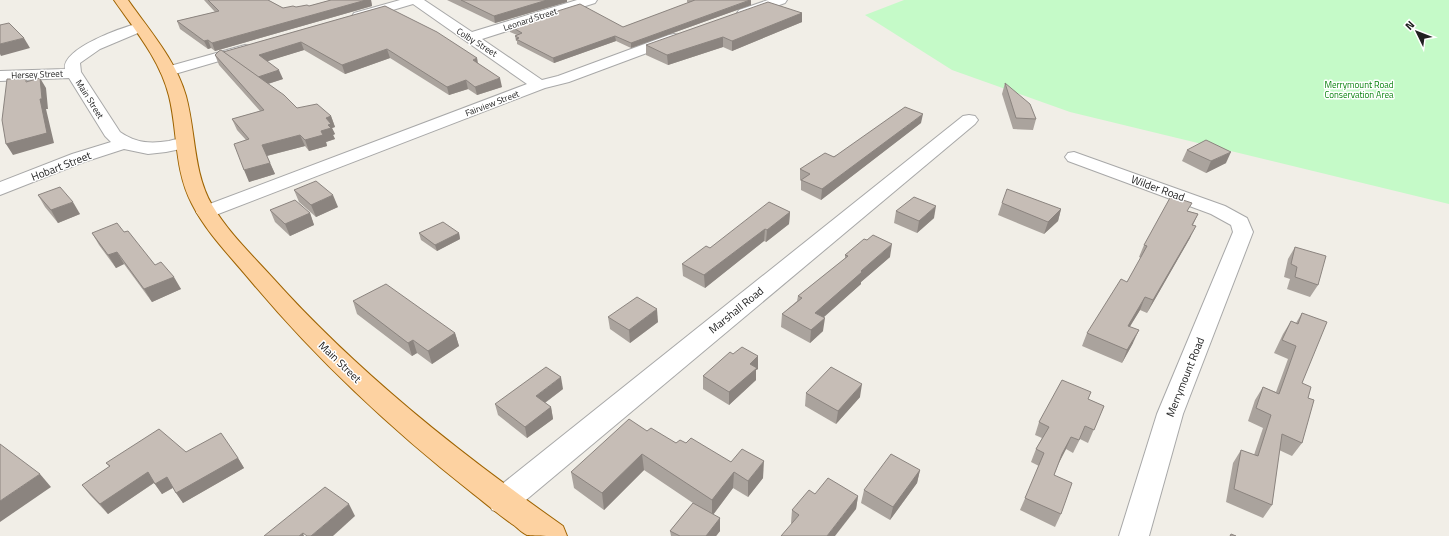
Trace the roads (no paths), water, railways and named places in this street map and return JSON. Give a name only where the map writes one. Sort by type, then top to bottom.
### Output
[{"type":"main road","name":"Main Street","points":[[121,0],[168,71],[178,95],[182,117],[184,143],[192,182],[196,195],[206,212],[290,313],[409,427],[552,536]]},
{"type":"street","points":[[345,20],[414,0]]},
{"type":"street","name":"Colby Street","points":[[414,0],[505,60],[539,85]]},
{"type":"street","name":"Leonard Street","points":[[470,38],[590,0]]},
{"type":"street","points":[[735,16],[780,0]]},
{"type":"street","name":"Main Street","points":[[122,144],[114,136],[72,68],[73,62],[93,47],[140,27]]},
{"type":"street","name":"Fairview Street","points":[[206,212],[539,85],[563,78],[690,32]]},
{"type":"street","points":[[168,71],[262,44]]},
{"type":"street","name":"Hersey Street","points":[[0,76],[74,73]]},
{"type":"street","name":"Marshall Road","points":[[503,500],[969,120]]},
{"type":"street","points":[[122,144],[134,148],[148,148],[184,143]]},
{"type":"street","name":"Hobart Street","points":[[0,189],[78,158],[122,144]]},
{"type":"street","name":"Wilder Road","points":[[1074,158],[1209,206],[1240,222]]},
{"type":"street","name":"Merrymount Road","points":[[1134,536],[1170,414],[1243,232],[1240,222]]},
{"type":"park label","name":"Merrymount Road Conservation Area","points":[[1359,90]]}]
